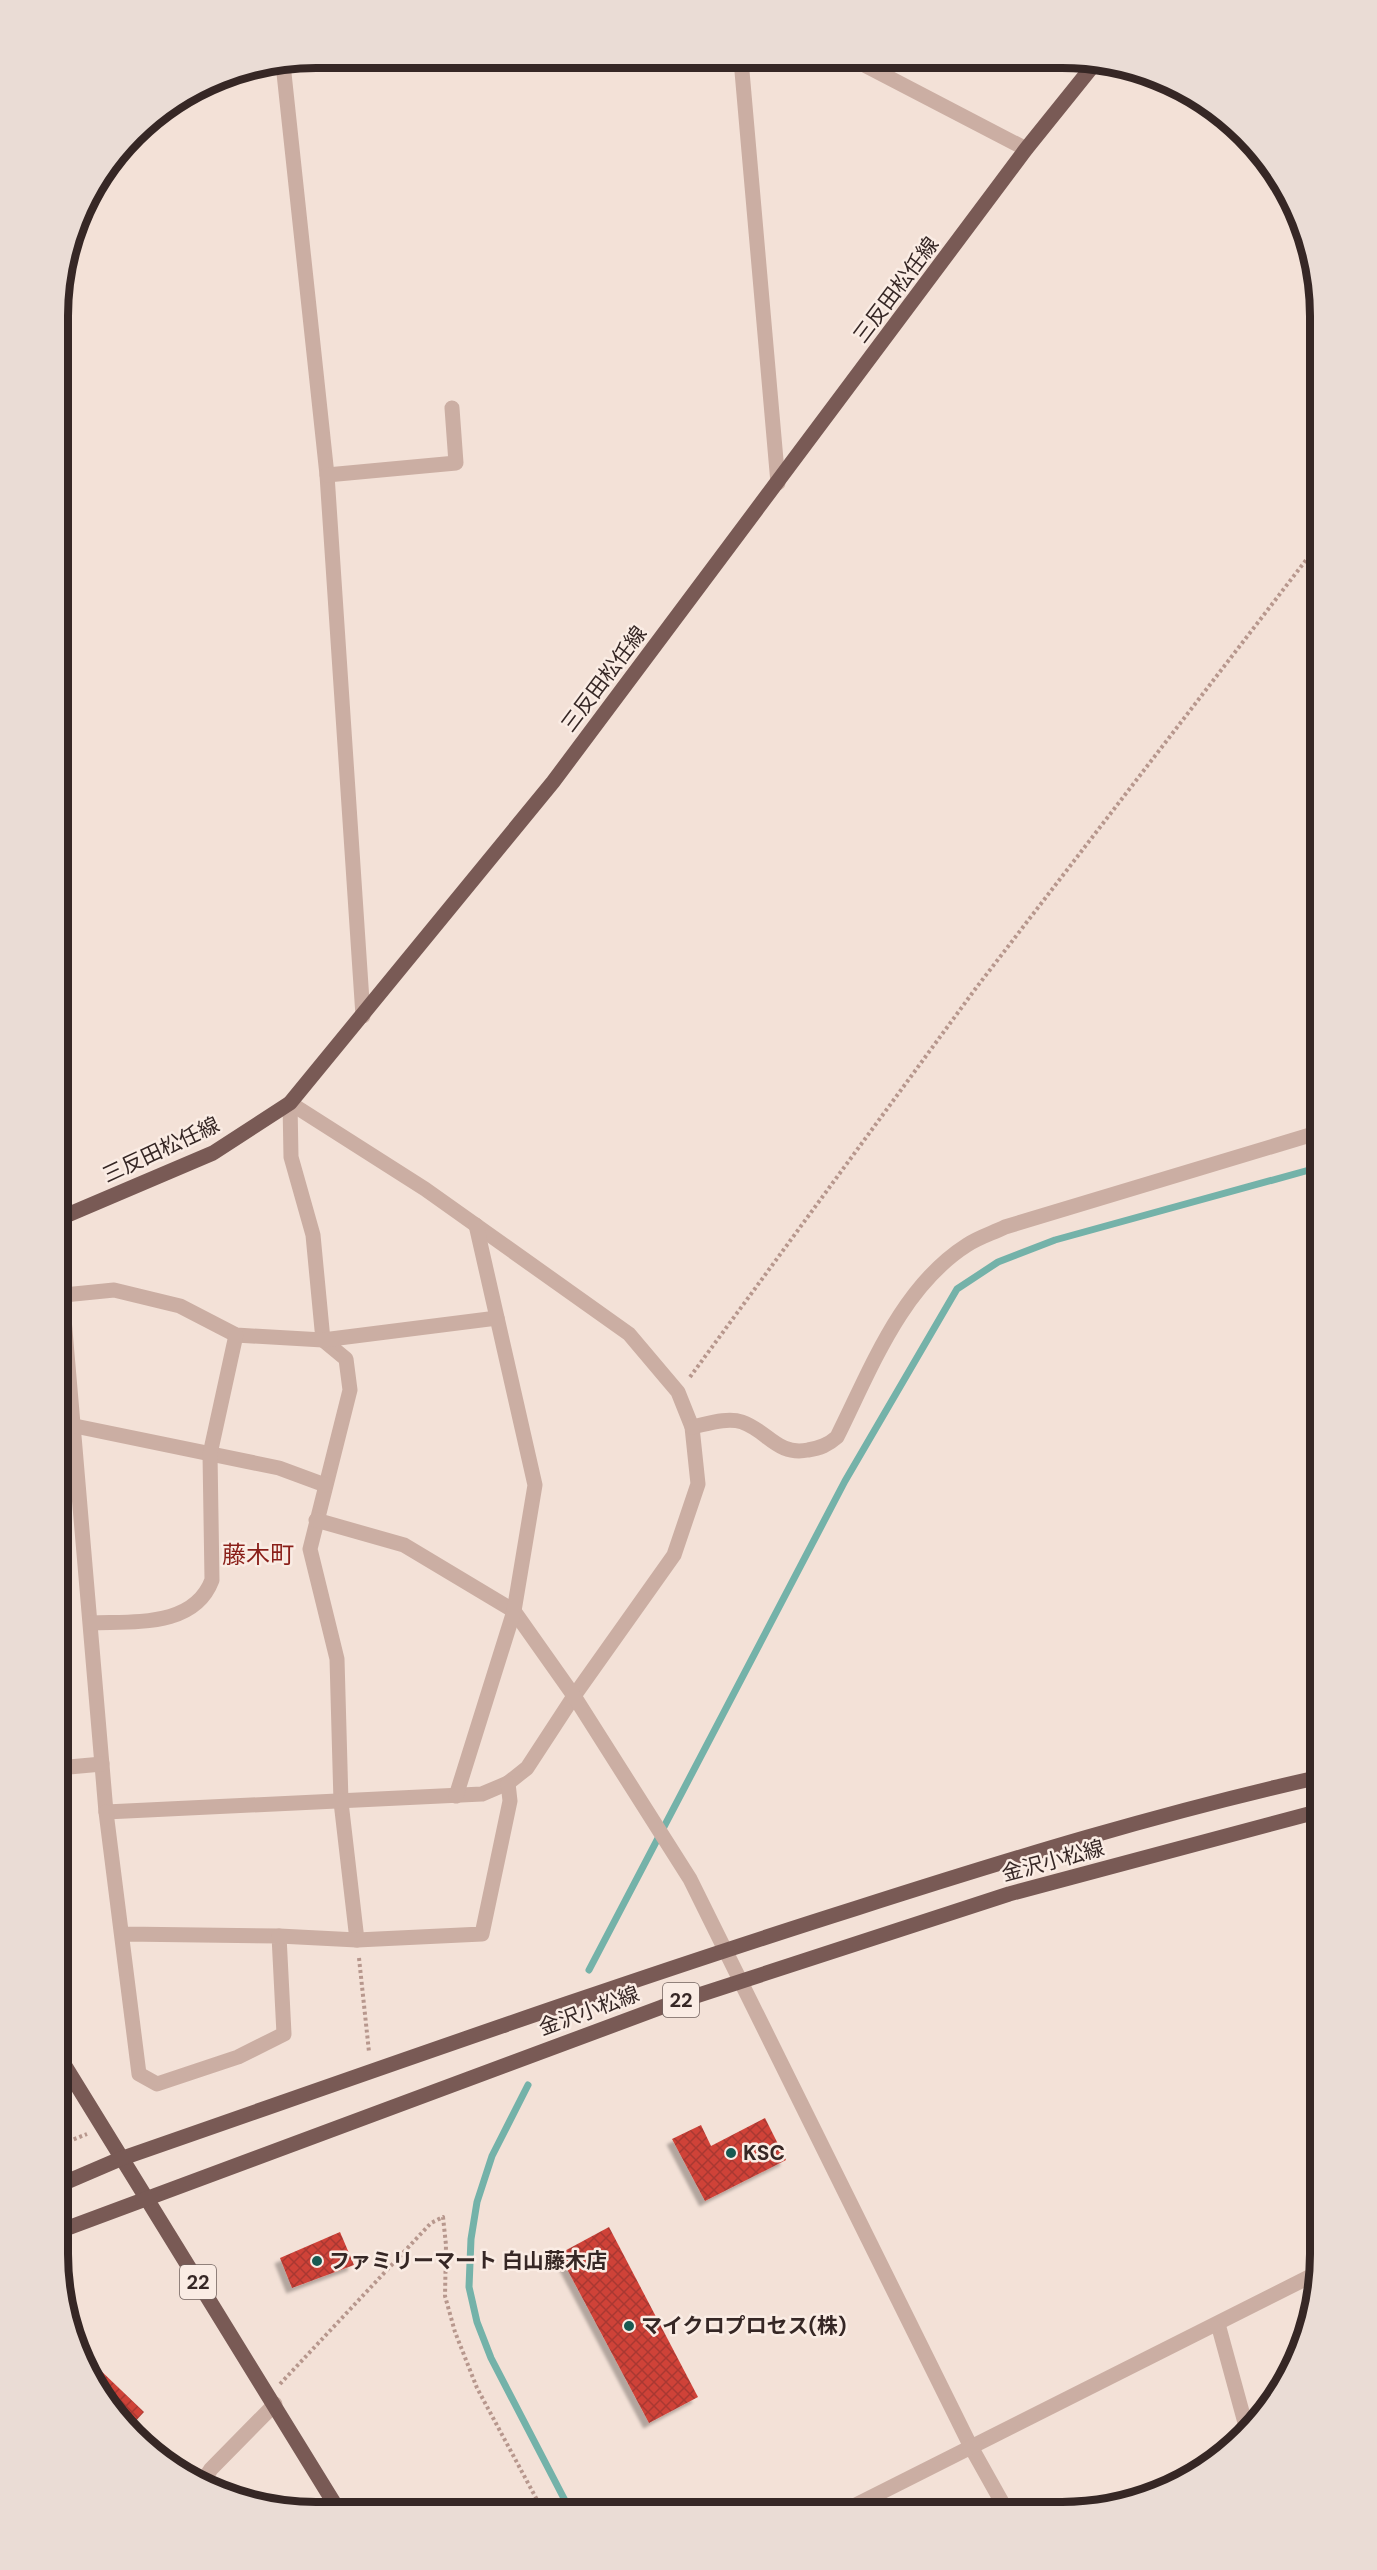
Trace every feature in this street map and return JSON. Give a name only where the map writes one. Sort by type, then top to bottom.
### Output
[{"type":"main road","name":"三反田松任線","points":[[68,1214],[213,1153],[290,1103],[363,1017],[553,782],[1026,149],[1090,70]]},
{"type":"main road","name":"金沢小松線","points":[[68,2181],[120,2159],[724,1950],[952,1877],[1210,1801],[1310,1779]]},
{"type":"main road","name":"金沢小松線","points":[[68,2228],[662,2007],[1009,1894],[1310,1814]]},
{"type":"main road","name":"22","points":[[68,2071],[334,2502]]},
{"type":"street","points":[[742,68],[778,483]]},
{"type":"street","points":[[873,68],[1026,149]]},
{"type":"street","points":[[284,70],[327,475],[363,1017]]},
{"type":"street","points":[[327,475],[456,463],[452,408]]},
{"type":"street","points":[[106,1812],[456,1796],[482,1794],[508,1783],[527,1768],[574,1696],[674,1555],[698,1484],[692,1427],[678,1392],[629,1334],[425,1189],[290,1103]]},
{"type":"street","points":[[290,1103],[291,1157],[313,1235],[323,1340],[346,1359],[350,1390],[310,1549],[337,1659],[340,1802],[357,1940]]},
{"type":"street","points":[[692,1427],[718,1421],[742,1422],[785,1450],[798,1452],[828,1445],[837,1437],[905,1305],[933,1274],[967,1245],[1005,1227],[1310,1135]]},
{"type":"street","points":[[456,1796],[514,1611],[535,1485],[476,1225]]},
{"type":"street","points":[[68,1295],[114,1290],[180,1306],[236,1335],[323,1340],[497,1318]]},
{"type":"street","points":[[91,1623],[167,1619],[195,1604],[208,1590],[212,1580],[210,1454],[236,1335]]},
{"type":"street","points":[[68,1343],[106,1812],[139,2074],[157,2084],[238,2057],[284,2034],[279,1936]]},
{"type":"street","points":[[75,1426],[279,1468],[325,1485]]},
{"type":"street","points":[[316,1520],[404,1545],[514,1611],[574,1696],[678,1860],[971,2447],[1002,2502]]},
{"type":"street","points":[[68,1767],[102,1764]]},
{"type":"street","points":[[123,1934],[279,1936],[357,1940],[482,1934],[510,1801],[508,1783]]},
{"type":"street","points":[[862,2502],[1308,2278]]},
{"type":"street","points":[[1218,2324],[1245,2422]]},
{"type":"street","points":[[206,2477],[272,2400]]},
{"type":"path","points":[[678,1392],[976,988],[1310,555]]},
{"type":"path","points":[[357,1940],[371,2072]]},
{"type":"path","points":[[68,2142],[102,2128]]},
{"type":"path","points":[[272,2400],[431,2223],[444,2217],[445,2296],[455,2332],[477,2388],[538,2502]]},
{"type":"building","name":"KSC","points":[[765,2118],[786,2160],[705,2201],[672,2139],[701,2125],[711,2146]]},
{"type":"building","name":"マイクロプロセス(株)","points":[[609,2227],[698,2397],[649,2423],[559,2254]]},
{"type":"building","name":"ファミリーマート 白山藤木店","points":[[340,2232],[354,2265],[292,2288],[280,2258]]},
{"type":"building","points":[[92,2363],[144,2412],[134,2423],[109,2392]]},
{"type":"waterway","points":[[589,1970],[845,1481],[957,1289],[998,1262],[1055,1240],[1310,1170]]},
{"type":"waterway","points":[[528,2085],[492,2156],[477,2202],[471,2239],[469,2287],[477,2322],[491,2358],[566,2502]]},
{"type":"place","name":"KSC","points":[[731,2153]]},
{"type":"place","name":"ファミリーマート 白山藤木店","points":[[317,2261]]},
{"type":"place","name":"マイクロプロセス(株)","points":[[629,2326]]},
{"type":"district","name":"藤木町","points":[[258,1554]]}]
